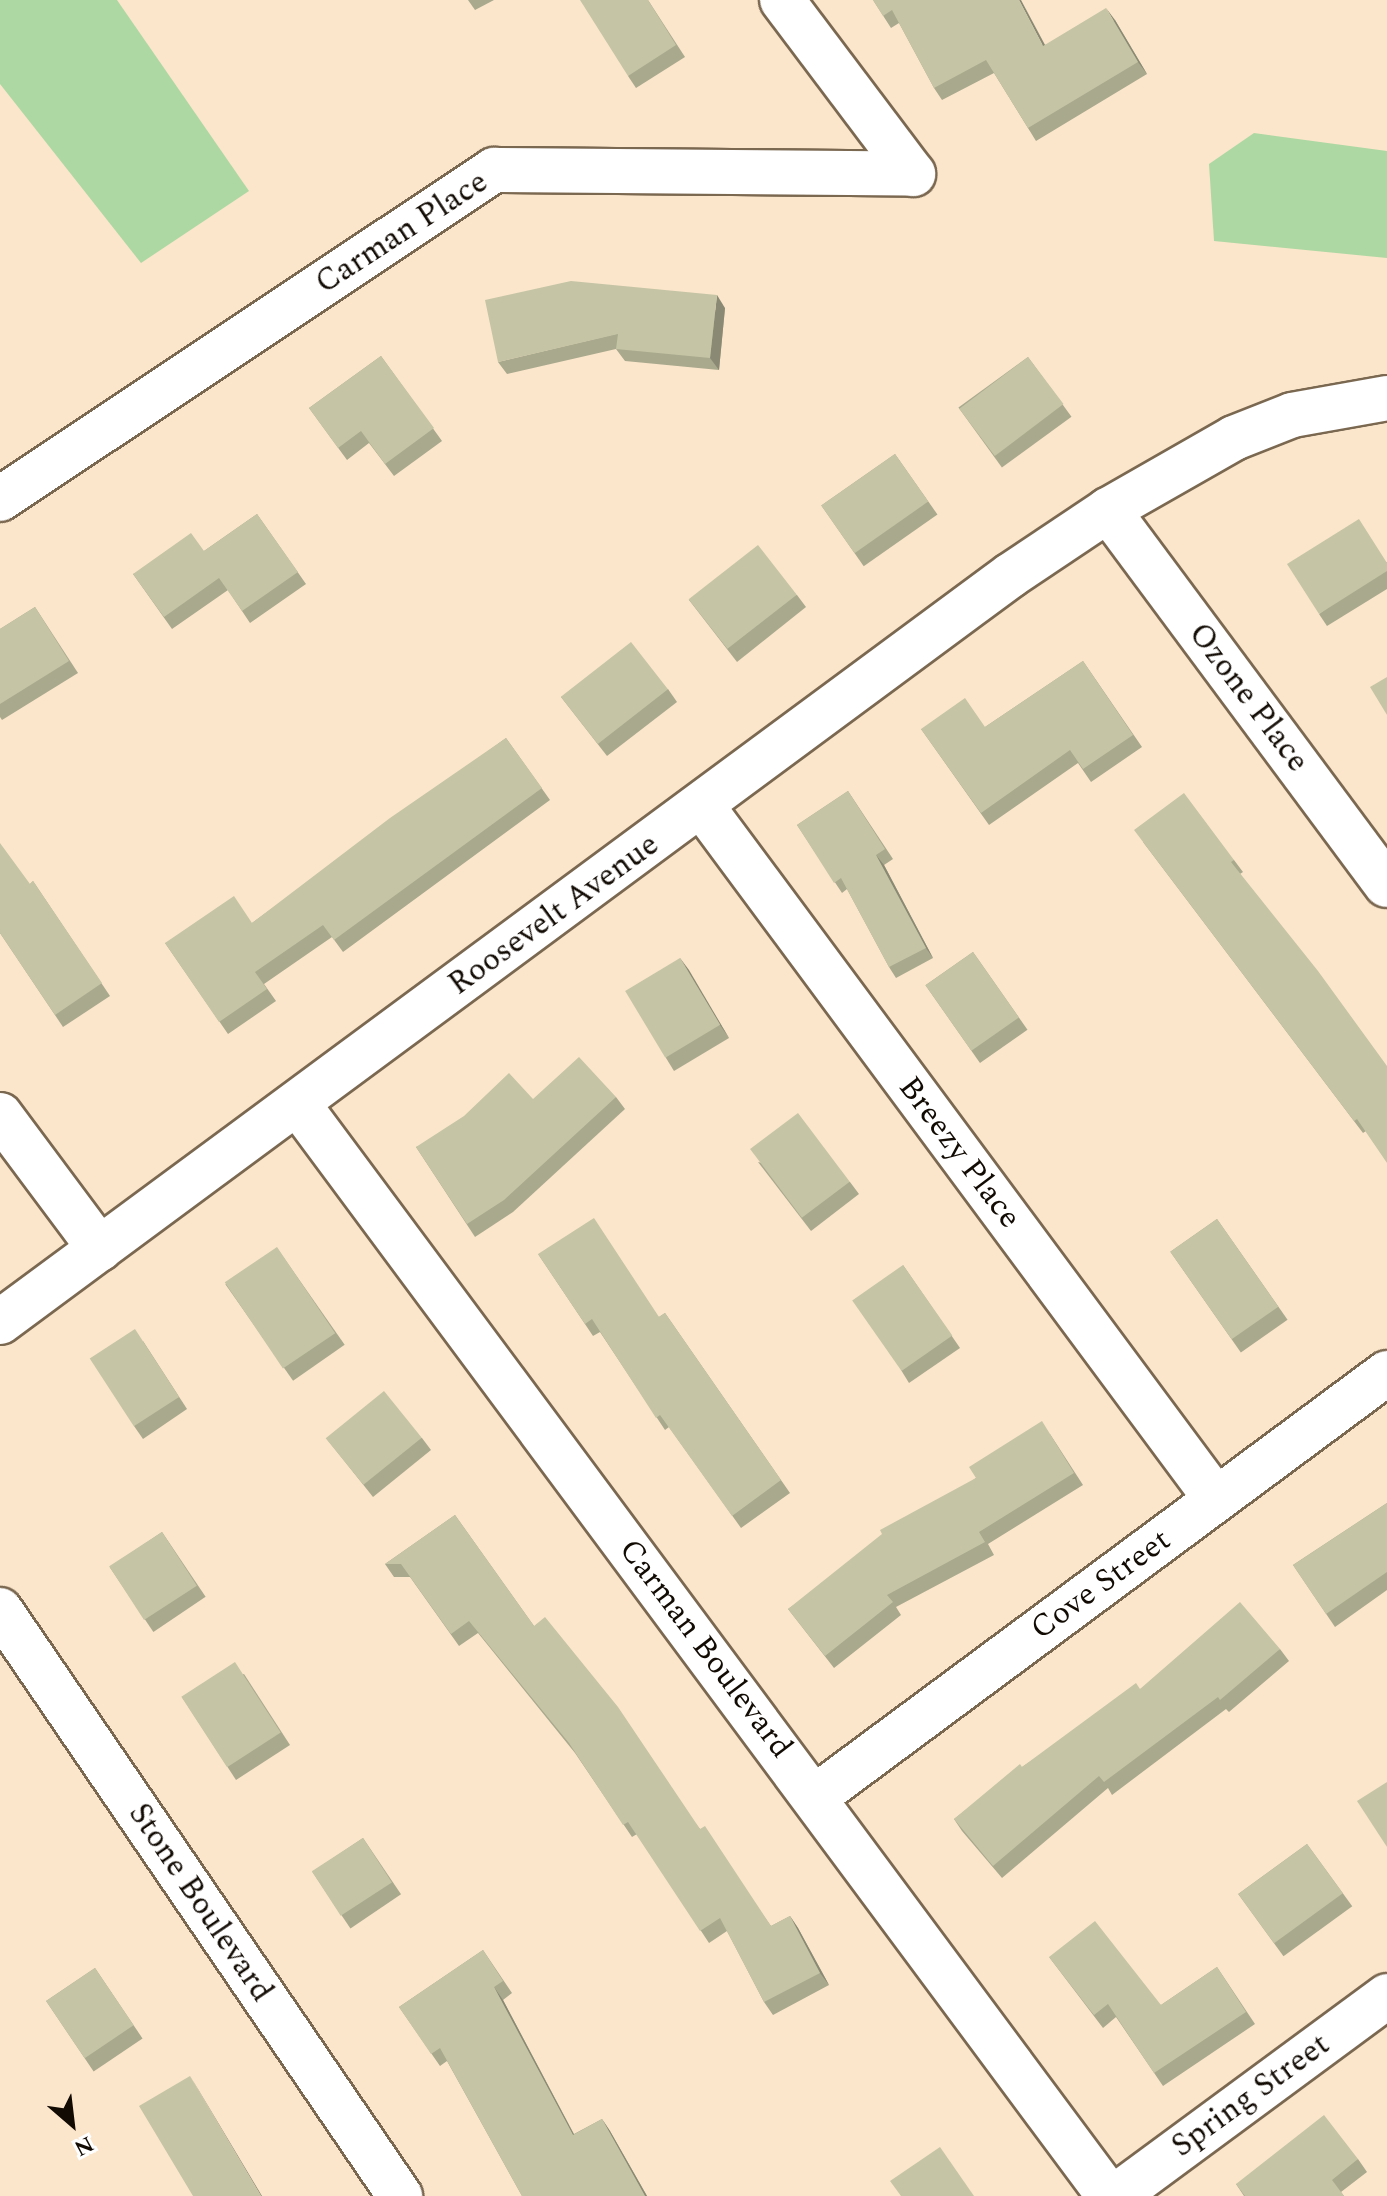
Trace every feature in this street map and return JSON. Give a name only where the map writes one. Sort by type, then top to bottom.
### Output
[{"type":"street","name":"Carman Place","points":[[0,499],[494,170],[913,174],[782,0]]},
{"type":"street","name":"Roosevelt Avenue","points":[[0,1322],[1011,575],[1108,510],[1234,438],[1292,415],[1387,398]]},
{"type":"street","name":"Ozone Place","points":[[1108,510],[1387,885]]},
{"type":"street","name":"Breezy Place","points":[[702,806],[1216,1499]]},
{"type":"street","name":"Carman Boulevard","points":[[298,1104],[1109,2196]]},
{"type":"street","points":[[0,1115],[100,1249]]},
{"type":"street","name":"Cove Street","points":[[815,1797],[1387,1373]]},
{"type":"street","name":"Stone Boulevard","points":[[0,1610],[400,2196]]},
{"type":"street","name":"Spring Street","points":[[1116,2196],[1387,1996]]},
{"type":"shaded area","points":[[0,0],[117,0],[249,191],[141,263],[0,84]]},
{"type":"shaded area","points":[[1254,133],[1387,151],[1387,258],[1214,241],[1209,164]]},
{"type":"building","points":[[580,0],[648,0],[676,45],[628,76]]},
{"type":"building","points":[[873,0],[1019,0],[1043,46],[1106,8],[1138,62],[1028,128],[986,60],[934,88],[892,10],[883,16]]},
{"type":"building","points":[[571,281],[717,295],[710,358],[616,349],[618,334],[498,362],[485,300]]},
{"type":"building","points":[[381,356],[434,428],[385,464],[361,431],[338,448],[309,408]]},
{"type":"building","points":[[1028,357],[1064,404],[995,456],[959,409]]},
{"type":"building","points":[[895,454],[928,502],[855,553],[821,506]]},
{"type":"building","points":[[257,514],[298,572],[242,611],[219,578],[164,617],[133,574],[191,533],[204,551]]},
{"type":"building","points":[[1359,519],[1387,563],[1387,571],[1319,614],[1287,564]]},
{"type":"building","points":[[758,545],[797,595],[727,649],[689,599]]},
{"type":"building","points":[[35,607],[69,661],[0,704],[0,629]]},
{"type":"building","points":[[631,642],[668,689],[598,744],[561,697]]},
{"type":"building","points":[[1083,661],[1133,735],[1083,769],[1070,750],[981,813],[921,729],[965,698],[985,727]]},
{"type":"building","points":[[1387,677],[1387,715],[1370,687]]},
{"type":"building","points":[[506,738],[542,788],[334,940],[323,925],[255,972],[267,989],[219,1022],[165,943],[234,896],[252,923],[390,818]]},
{"type":"building","points":[[848,791],[885,849],[876,855],[926,948],[889,967],[841,878],[834,883],[797,825]]},
{"type":"building","points":[[1184,793],[1234,860],[1231,862],[1318,971],[1387,1066],[1387,1163],[1357,1119],[1354,1121],[1134,830]]},
{"type":"building","points":[[0,843],[30,884],[33,881],[102,983],[55,1015],[0,933]]},
{"type":"building","points":[[973,952],[1019,1018],[971,1051],[925,985]]},
{"type":"building","points":[[680,958],[720,1025],[665,1058],[625,991]]},
{"type":"building","points":[[579,1057],[616,1097],[504,1200],[467,1224],[416,1147],[464,1116],[509,1073],[533,1099]]},
{"type":"building","points":[[798,1113],[850,1182],[802,1218],[750,1149]]},
{"type":"building","points":[[594,1218],[659,1317],[665,1313],[781,1480],[732,1516],[660,1415],[656,1418],[592,1319],[585,1324],[538,1254]]},
{"type":"building","points":[[1217,1219],[1278,1307],[1232,1339],[1170,1252]]},
{"type":"building","points":[[277,1247],[335,1333],[283,1368],[225,1282]]},
{"type":"building","points":[[903,1265],[952,1335],[902,1371],[852,1301]]},
{"type":"building","points":[[135,1329],[179,1397],[134,1426],[90,1358]]},
{"type":"building","points":[[384,1391],[422,1438],[363,1485],[326,1438]]},
{"type":"building","points":[[1042,1421],[1074,1473],[979,1532],[985,1542],[887,1595],[893,1602],[825,1656],[788,1609],[882,1534],[880,1530],[976,1478],[969,1467]]},
{"type":"building","points":[[1387,1503],[1387,1572],[1326,1614],[1293,1565]]},
{"type":"building","points":[[455,1515],[534,1626],[545,1617],[618,1707],[700,1829],[705,1826],[771,1926],[790,1916],[820,1973],[764,2002],[720,1918],[700,1931],[628,1822],[623,1825],[569,1743],[469,1621],[451,1634],[401,1564],[385,1564]]},
{"type":"building","points":[[162,1532],[197,1586],[144,1620],[109,1566]]},
{"type":"building","points":[[1240,1602],[1280,1649],[1220,1700],[1218,1697],[1104,1782],[1099,1776],[993,1866],[954,1819],[1020,1764],[1022,1767],[1136,1683],[1140,1689]]},
{"type":"building","points":[[235,1662],[281,1732],[227,1767],[181,1697]]},
{"type":"building","points":[[1387,1782],[1387,1847],[1357,1801]]},
{"type":"building","points":[[363,1838],[392,1882],[341,1916],[312,1871]]},
{"type":"building","points":[[1307,1844],[1343,1893],[1274,1943],[1238,1894]]},
{"type":"building","points":[[1095,1921],[1161,2005],[1217,1967],[1246,2012],[1154,2073],[1108,2004],[1094,2015],[1049,1957]]},
{"type":"building","points":[[483,1950],[503,1981],[494,1987],[573,2135],[602,2119],[645,2196],[522,2196],[440,2048],[431,2054],[399,2007]]},
{"type":"building","points":[[95,1968],[134,2025],[85,2058],[46,2001]]},
{"type":"building","points":[[190,2076],[261,2196],[193,2196],[139,2106]]},
{"type":"building","points":[[1324,2115],[1358,2159],[1332,2180],[1344,2196],[1245,2196],[1236,2184]]},
{"type":"building","points":[[940,2147],[974,2196],[901,2196],[890,2181]]}]
